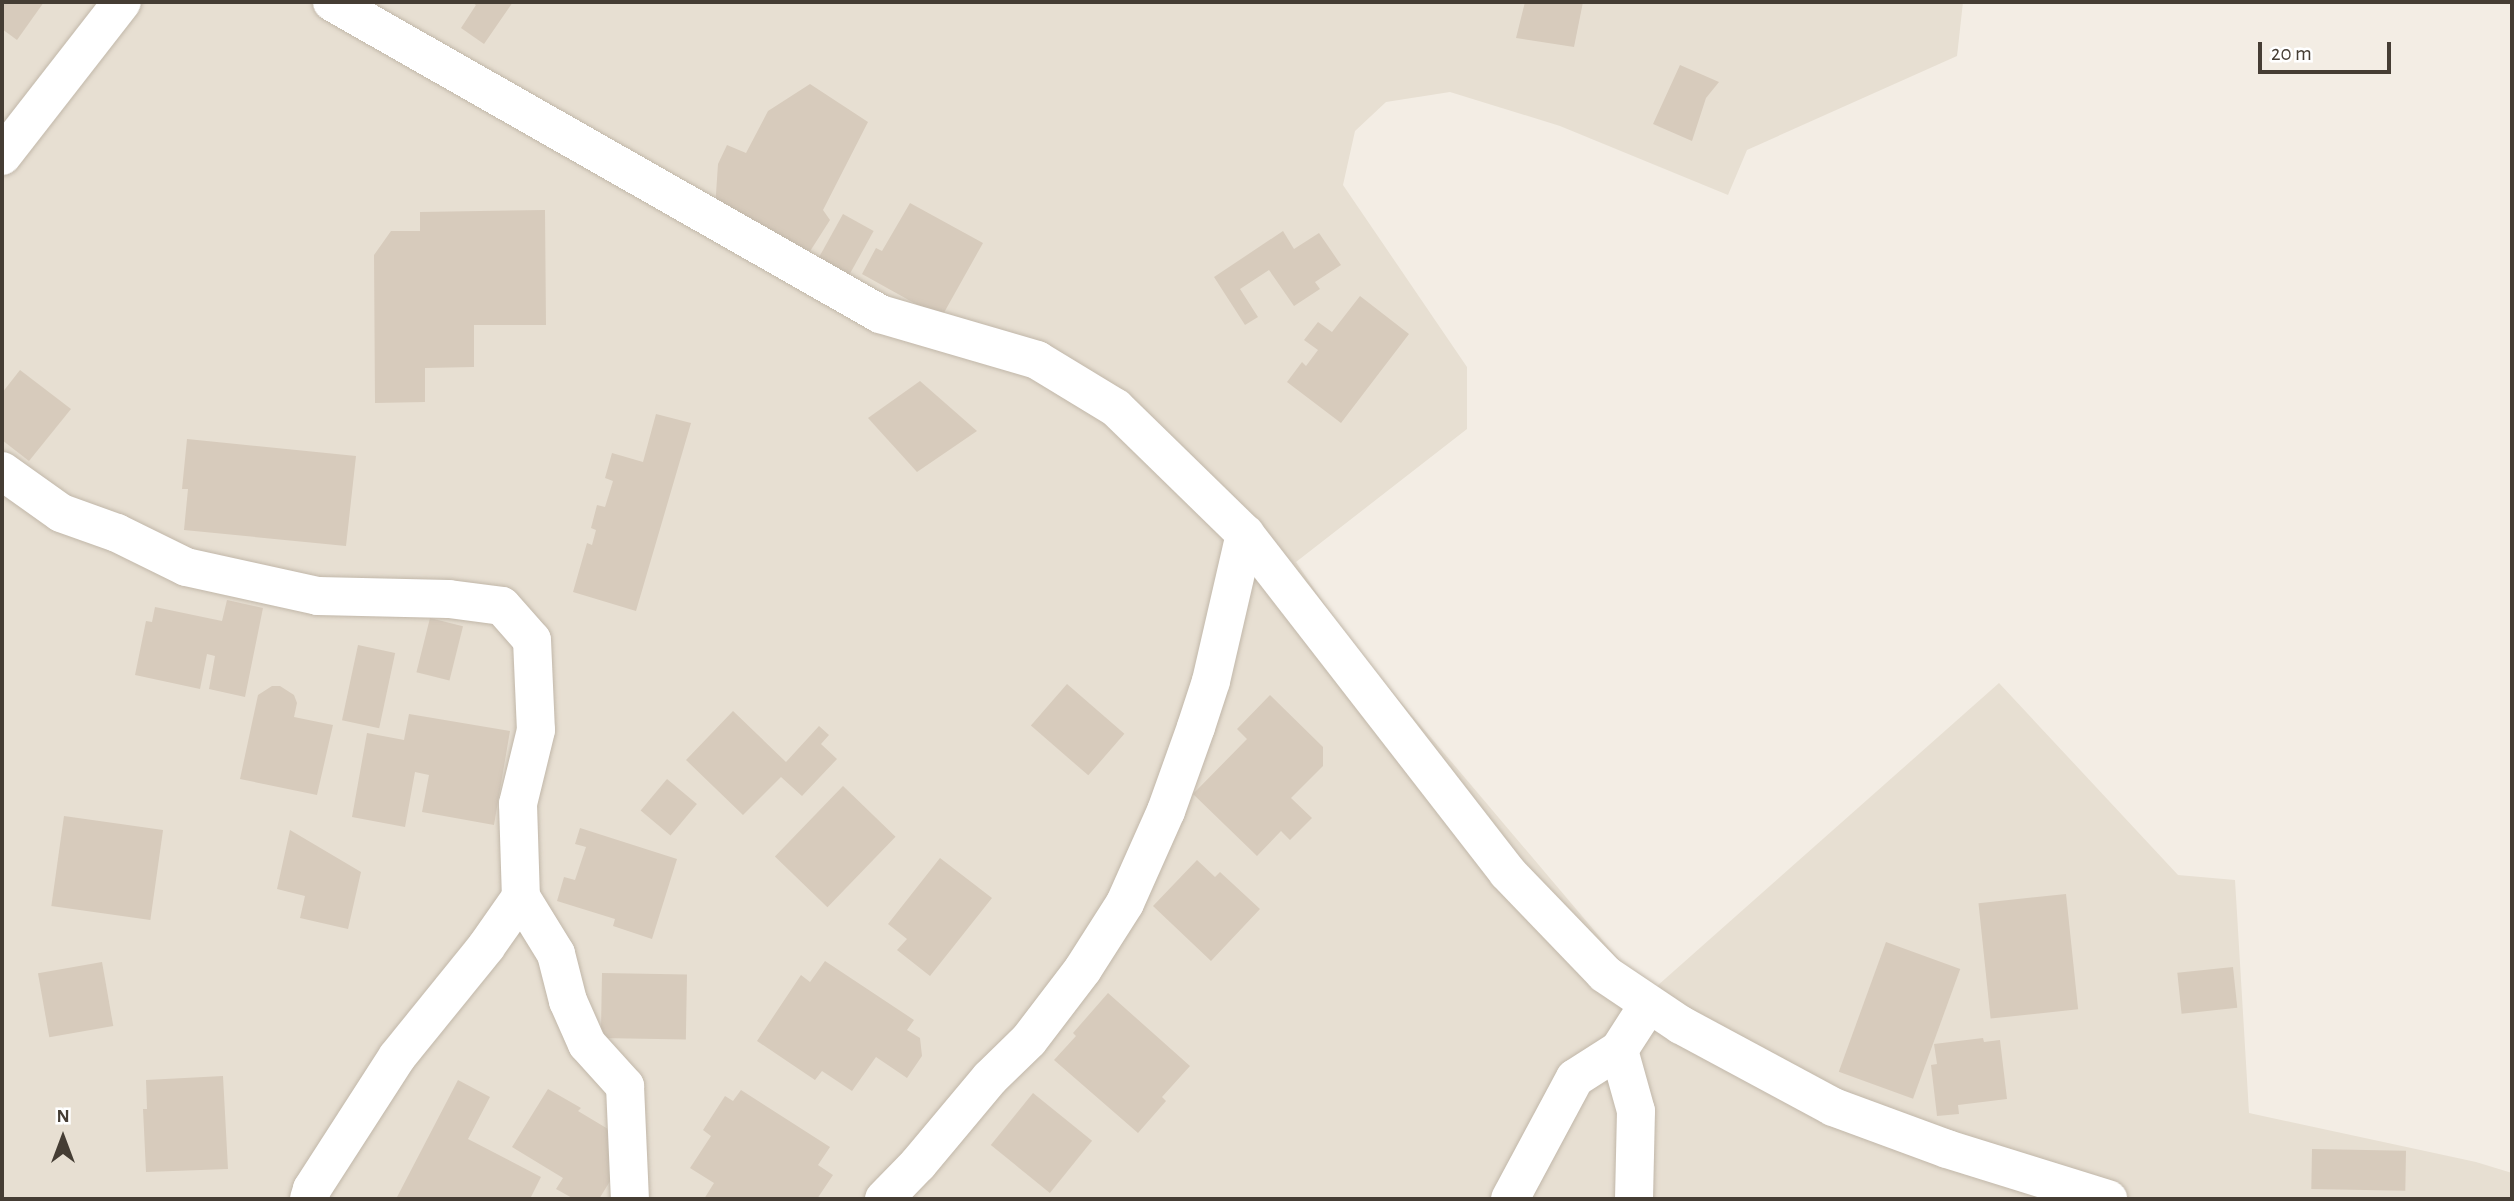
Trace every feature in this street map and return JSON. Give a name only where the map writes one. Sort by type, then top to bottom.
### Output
[{"type":"street","points":[[2,156],[122,2]]},
{"type":"street","points":[[332,2],[880,314],[1037,360],[1116,408],[1245,534],[1507,872],[1605,974],[1648,1006],[1833,1107],[1947,1149],[2108,1199]]},
{"type":"street","points":[[2,471],[61,513],[117,533],[186,567],[318,596],[449,599],[502,606],[532,640],[536,730],[519,804],[521,897],[556,954],[568,1001],[587,1044],[625,1086],[630,1199]]},
{"type":"street","points":[[884,1199],[918,1164],[990,1077],[1029,1040],[1083,969],[1125,903],[1166,811],[1211,681],[1245,534]]},
{"type":"street","points":[[309,1199],[312,1189],[397,1057],[486,947],[521,897]]},
{"type":"street","points":[[1510,1199],[1575,1077],[1619,1050],[1648,1006]]},
{"type":"street","points":[[1619,1050],[1636,1111],[1634,1199]]},
{"type":"shaded area","points":[[2,2],[1963,2],[1957,56],[1747,150],[1728,195],[1560,126],[1450,92],[1386,102],[1355,131],[1343,185],[1467,367],[1467,429],[1296,562],[1350,642],[1648,994],[1999,683],[2178,875],[2235,880],[2249,1113],[2476,1162],[2512,1173],[2512,1199],[2,1199]]},
{"type":"building","points":[[2,2],[44,2],[17,40],[2,29]]},
{"type":"building","points":[[471,2],[513,2],[484,44],[461,28],[476,5]]},
{"type":"building","points":[[1525,2],[1583,2],[1574,47],[1516,38]]},
{"type":"building","points":[[1680,65],[1719,82],[1706,98],[1692,141],[1653,124]]},
{"type":"building","points":[[810,84],[868,122],[823,210],[830,220],[807,256],[715,209],[718,164],[727,145],[746,153],[768,111]]},
{"type":"building","points":[[910,203],[983,243],[941,318],[862,274],[876,248],[882,251]]},
{"type":"building","points":[[545,210],[546,325],[474,325],[474,367],[425,368],[425,402],[375,403],[374,255],[391,231],[420,231],[420,212]]},
{"type":"building","points":[[843,214],[874,231],[846,281],[815,264]]},
{"type":"building","points":[[1283,231],[1294,249],[1319,233],[1341,265],[1315,282],[1320,289],[1294,306],[1269,270],[1240,289],[1258,317],[1245,325],[1214,277]]},
{"type":"building","points":[[1360,296],[1409,334],[1341,423],[1287,382],[1302,362],[1306,366],[1318,350],[1304,340],[1318,322],[1332,332]]},
{"type":"building","points":[[20,370],[71,409],[29,461],[2,440],[2,393]]},
{"type":"building","points":[[920,381],[977,431],[917,472],[868,418]]},
{"type":"building","points":[[656,414],[691,423],[636,611],[573,592],[587,543],[592,545],[596,530],[591,528],[597,505],[605,507],[613,481],[605,478],[612,453],[643,462]]},
{"type":"building","points":[[187,439],[356,456],[346,546],[184,530],[188,489],[182,489]]},
{"type":"building","points":[[227,600],[263,608],[245,697],[209,689],[215,656],[207,654],[200,689],[135,675],[146,621],[152,622],[155,607],[222,621]]},
{"type":"building","points":[[430,618],[463,626],[449,681],[416,672]]},
{"type":"building","points":[[358,645],[395,653],[379,728],[342,720]]},
{"type":"building","points":[[1067,684],[1124,734],[1088,775],[1031,726]]},
{"type":"building","points":[[272,686],[280,686],[294,695],[297,703],[294,717],[333,725],[317,795],[240,779],[258,695]]},
{"type":"building","points":[[1270,695],[1323,747],[1323,766],[1291,798],[1312,818],[1290,840],[1281,831],[1257,856],[1193,794],[1247,739],[1237,729]]},
{"type":"building","points":[[733,711],[786,762],[819,726],[829,735],[821,744],[837,759],[802,796],[781,777],[743,815],[686,760]]},
{"type":"building","points":[[409,714],[510,731],[494,825],[422,812],[429,775],[415,772],[405,827],[352,817],[367,733],[404,740]]},
{"type":"building","points":[[667,779],[697,804],[671,835],[641,810]]},
{"type":"building","points":[[843,786],[896,837],[827,907],[775,856]]},
{"type":"building","points":[[64,816],[163,830],[150,920],[51,906]]},
{"type":"building","points":[[580,828],[677,859],[652,939],[613,926],[615,919],[557,901],[564,877],[575,880],[586,847],[575,844]]},
{"type":"building","points":[[290,830],[361,872],[348,929],[300,918],[305,896],[277,889]]},
{"type":"building","points":[[940,858],[992,898],[930,976],[897,950],[907,939],[888,924]]},
{"type":"building","points":[[1197,860],[1215,877],[1220,872],[1260,909],[1211,961],[1153,906]]},
{"type":"building","points":[[2066,894],[2078,1009],[1991,1019],[1978,903]]},
{"type":"building","points":[[1886,942],[1960,969],[1913,1099],[1839,1072]]},
{"type":"building","points":[[825,961],[914,1020],[907,1030],[920,1038],[922,1056],[907,1078],[876,1057],[852,1091],[822,1071],[815,1080],[757,1041],[801,975],[810,982]]},
{"type":"building","points":[[102,962],[113,1026],[49,1037],[38,973]]},
{"type":"building","points":[[2233,967],[2237,1008],[2182,1014],[2177,973]]},
{"type":"building","points":[[602,973],[687,974],[686,1039],[601,1038]]},
{"type":"building","points":[[1108,993],[1190,1066],[1162,1097],[1166,1101],[1138,1133],[1054,1060],[1076,1036],[1073,1033]]},
{"type":"building","points":[[1983,1038],[1984,1042],[2000,1040],[2007,1099],[1958,1105],[1959,1114],[1937,1116],[1931,1065],[1937,1064],[1934,1044]]},
{"type":"building","points":[[223,1076],[228,1169],[146,1172],[143,1109],[147,1109],[146,1080]]},
{"type":"building","points":[[458,1080],[490,1097],[468,1139],[541,1177],[530,1199],[396,1199]]},
{"type":"building","points":[[548,1089],[581,1108],[578,1111],[633,1144],[599,1199],[574,1199],[556,1189],[563,1178],[512,1147]]},
{"type":"building","points":[[741,1090],[830,1147],[818,1165],[833,1175],[817,1199],[704,1199],[714,1183],[690,1168],[711,1136],[703,1130],[725,1096],[733,1101]]},
{"type":"building","points":[[1033,1093],[1092,1141],[1050,1193],[991,1145]]},
{"type":"building","points":[[2312,1149],[2406,1151],[2405,1191],[2311,1189]]}]
